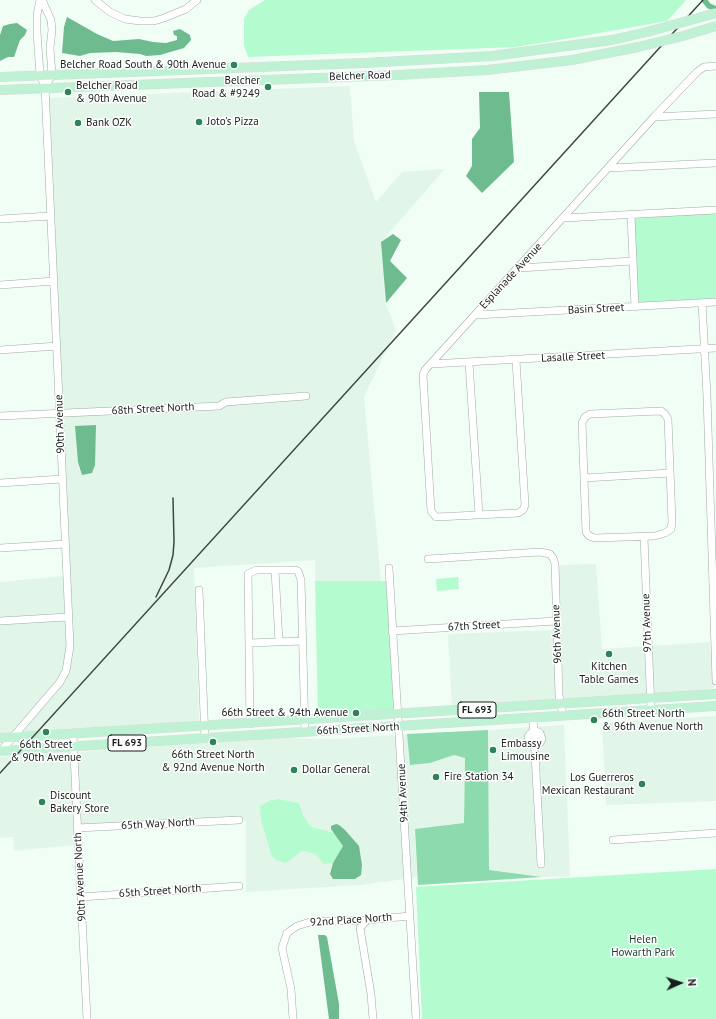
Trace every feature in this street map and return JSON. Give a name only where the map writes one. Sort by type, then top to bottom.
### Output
[{"type":"main road","name":"Belcher Road","points":[[0,77],[486,57],[612,40],[716,13]]},
{"type":"main road","name":"Belcher Road","points":[[0,90],[488,70],[572,60],[638,47],[716,26]]},
{"type":"main road","name":"66th Street North","points":[[0,738],[73,735],[399,715],[716,694]]},
{"type":"main road","name":"66th Street North","points":[[0,751],[716,706]]},
{"type":"street","points":[[41,0],[51,20],[52,75],[45,87]]},
{"type":"street","name":"90th Avenue","points":[[0,751],[56,687],[66,671],[70,646],[45,87],[40,75],[38,42],[37,15],[41,0]]},
{"type":"street","points":[[95,0],[110,12],[126,19],[154,21],[186,8],[197,0]]},
{"type":"street","points":[[38,42],[51,42]]},
{"type":"street","name":"Esplanade Avenue","points":[[479,515],[436,517],[431,511],[423,375],[425,370],[519,268],[654,117],[697,72],[704,67],[716,66]]},
{"type":"street","points":[[654,117],[716,114]]},
{"type":"street","points":[[609,168],[716,163]]},
{"type":"street","points":[[564,218],[716,210]]},
{"type":"street","points":[[630,215],[636,307]]},
{"type":"street","points":[[0,219],[51,216]]},
{"type":"street","points":[[519,268],[633,261]]},
{"type":"street","points":[[0,285],[54,281]]},
{"type":"street","name":"Basin Street","points":[[475,315],[716,302]]},
{"type":"street","points":[[702,303],[705,349],[716,681]]},
{"type":"street","points":[[0,350],[57,346]]},
{"type":"street","name":"Lasalle Street","points":[[430,364],[716,348]]},
{"type":"street","points":[[469,363],[479,515],[518,513],[525,505],[516,360]]},
{"type":"street","name":"68th Street North","points":[[0,416],[219,406],[226,402],[306,396]]},
{"type":"street","points":[[661,411],[665,414],[668,419],[671,529],[665,533],[644,537],[595,538],[589,536],[586,532],[584,478],[582,423],[585,417],[590,414],[661,411]]},
{"type":"street","points":[[584,478],[670,473]]},
{"type":"street","points":[[0,483],[62,479]]},
{"type":"street","name":"97th Avenue","points":[[644,537],[651,710]]},
{"type":"street","points":[[0,548],[65,544]]},
{"type":"street","name":"96th Avenue","points":[[428,559],[540,552],[550,554],[555,564],[556,622],[560,695],[563,715]]},
{"type":"street","name":"94th Avenue","points":[[389,568],[416,1019]]},
{"type":"street","points":[[250,724],[248,574],[256,570],[295,570],[300,575],[304,732]]},
{"type":"street","points":[[275,570],[279,642]]},
{"type":"street","points":[[199,590],[205,739]]},
{"type":"street","points":[[0,621],[68,617]]},
{"type":"street","name":"67th Street","points":[[392,631],[556,622]]},
{"type":"street","points":[[249,643],[302,641]]},
{"type":"street","points":[[533,717],[541,864]]},
{"type":"street","name":"90th Avenue North","points":[[73,735],[87,1019]]},
{"type":"street","name":"65th Way North","points":[[77,828],[239,820]]},
{"type":"street","points":[[613,840],[716,833]]},
{"type":"street","name":"65th Street North","points":[[81,896],[239,886]]},
{"type":"street","name":"92nd Place North","points":[[293,1019],[291,989],[282,948],[287,934],[297,926],[310,922],[367,920],[410,916]]},
{"type":"street","points":[[367,920],[360,928],[371,994],[373,1019]]},
{"type":"shaded area","points":[[67,17],[113,41],[139,39],[166,43],[177,40],[177,36],[174,35],[173,31],[180,29],[190,35],[191,40],[184,48],[160,55],[146,56],[116,52],[90,53],[80,56],[62,53],[64,27]]},
{"type":"shaded area","points":[[17,23],[27,30],[25,35],[20,40],[14,57],[8,57],[0,61],[0,35],[3,26]]},
{"type":"shaded area","points":[[350,86],[354,141],[376,202],[402,172],[445,169],[381,242],[385,302],[396,330],[364,397],[381,581],[315,581],[315,560],[194,568],[199,721],[20,733],[69,672],[72,659],[73,646],[63,416],[309,398],[308,393],[226,399],[218,403],[62,410],[48,98]],"holes":[[[96,430],[94,444],[95,465],[92,473],[82,475]]]},
{"type":"shaded area","points":[[479,92],[509,92],[514,162],[482,193],[466,176],[472,166],[472,139],[480,128]]},
{"type":"shaded area","points":[[393,234],[401,240],[390,261],[407,278],[386,303],[381,242]]},
{"type":"shaded area","points":[[96,425],[95,465],[92,473],[82,475],[78,462],[75,426]]},
{"type":"shaded area","points":[[596,564],[602,649],[645,646],[647,696],[564,700],[559,621],[558,565]]},
{"type":"shaded area","points":[[63,576],[65,615],[0,619],[0,582]]},
{"type":"shaded area","points":[[65,620],[67,646],[63,670],[57,681],[11,733],[0,734],[0,624]]},
{"type":"shaded area","points":[[554,630],[558,701],[452,706],[448,634]]},
{"type":"shaded area","points":[[710,642],[714,692],[653,695],[651,646]]},
{"type":"shaded area","points":[[716,716],[716,801],[606,805],[602,723]]},
{"type":"shaded area","points":[[564,725],[570,876],[542,877],[489,870],[488,730]]},
{"type":"shaded area","points":[[488,730],[489,870],[542,877],[418,885],[415,829],[464,823],[465,758],[454,755],[430,763],[410,765],[407,734]]},
{"type":"shaded area","points":[[407,734],[410,765],[430,763],[454,755],[465,757],[464,823],[415,829],[417,877],[411,878],[403,735]]},
{"type":"shaded area","points":[[397,735],[405,879],[360,885],[246,892],[246,821],[242,821],[241,817],[80,825],[77,752],[277,738],[331,739]],"holes":[[[279,799],[299,803],[303,815],[311,827],[335,833],[331,829],[345,830],[359,846],[330,874],[333,863],[324,864],[315,854],[302,851],[286,863],[271,800]]]},
{"type":"shaded area","points":[[70,752],[75,845],[14,851],[13,837],[0,838],[0,757]]},
{"type":"shaded area","points":[[336,824],[345,830],[359,846],[362,865],[361,875],[355,879],[333,879],[330,874],[333,863],[343,846],[331,829],[331,826]]},
{"type":"shaded area","points":[[318,935],[325,935],[327,937],[339,1004],[339,1019],[329,1019]]},
{"type":"green space","points":[[265,0],[686,0],[667,21],[516,47],[248,57],[244,45],[244,19],[249,10]]},
{"type":"green space","points":[[716,208],[716,303],[633,308],[629,216]]},
{"type":"green space","points":[[458,577],[459,589],[437,591],[436,579]]},
{"type":"green space","points":[[315,581],[386,581],[395,710],[318,714]]},
{"type":"green space","points":[[279,799],[299,803],[303,815],[311,827],[335,833],[343,846],[333,863],[324,864],[315,854],[302,851],[286,863],[276,860],[272,856],[261,821],[260,806],[271,800]]},
{"type":"green space","name":"Helen Howarth Park","points":[[716,869],[716,1019],[422,1019],[416,887]]},
{"type":"waterway","points":[[704,0],[709,6],[716,9]]},
{"type":"railway","points":[[0,773],[703,0]]},
{"type":"railway","points":[[156,597],[169,570],[173,555],[173,498]]},
{"type":"place","name":"Belcher Road South & 90th Avenue","points":[[234,65]]},
{"type":"place","name":"Belcher Road & #9249","points":[[268,87]]},
{"type":"place","name":"Belcher Road & 90th Avenue","points":[[68,92]]},
{"type":"place","name":"Joto's Pizza","points":[[199,122]]},
{"type":"place","name":"Bank OZK","points":[[78,123]]},
{"type":"place","name":"Kitchen Table Games","points":[[609,654]]},
{"type":"place","name":"66th Street & 94th Avenue","points":[[356,713]]},
{"type":"place","name":"66th Street North & 96th Avenue North","points":[[594,720]]},
{"type":"place","name":"66th Street & 90th Avenue","points":[[46,732]]},
{"type":"place","name":"66th Street North & 92nd Avenue North","points":[[213,742]]},
{"type":"place","name":"Embassy Limousine","points":[[493,750]]},
{"type":"place","name":"Dollar General","points":[[294,770]]},
{"type":"place","name":"Fire Station 34","points":[[436,777]]},
{"type":"place","name":"Los Guerreros Mexican Restaurant","points":[[642,784]]},
{"type":"place","name":"Discount Bakery Store","points":[[42,802]]}]
